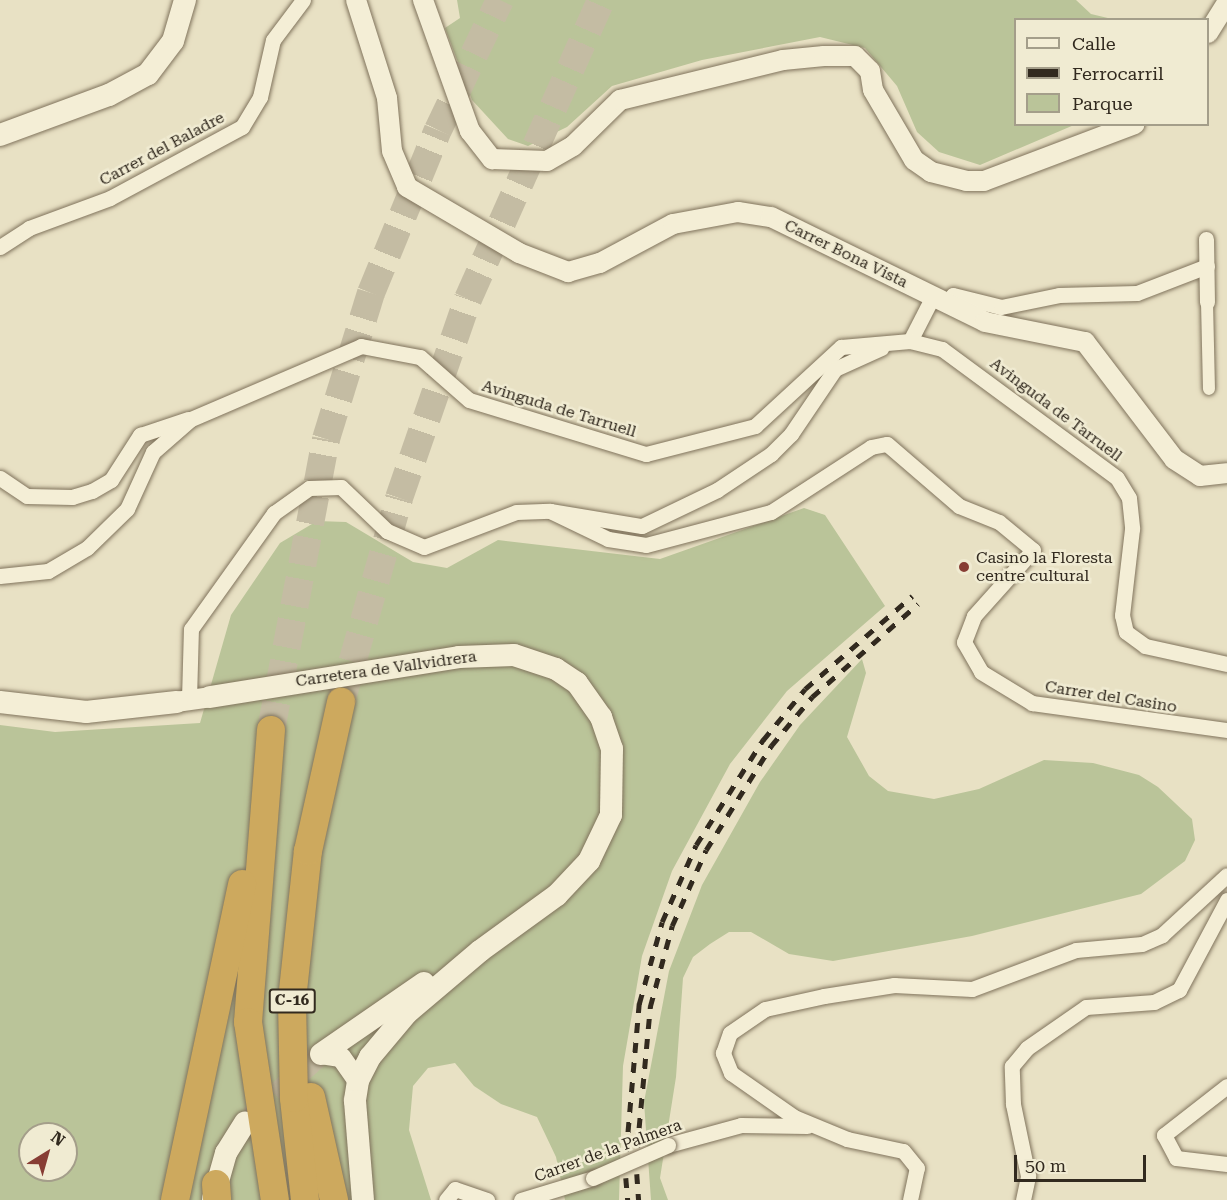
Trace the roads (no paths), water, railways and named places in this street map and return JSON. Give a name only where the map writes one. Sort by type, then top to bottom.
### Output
[{"type":"highway","name":"C-16","points":[[305,1200],[294,1098],[292,1000],[304,884],[341,702]]},
{"type":"highway","name":"C-16","points":[[271,730],[262,803],[248,1022],[275,1200]]},
{"type":"highway","points":[[319,802],[308,995],[311,1103],[334,1200]]},
{"type":"highway","points":[[175,1200],[262,803]]},
{"type":"main road","points":[[0,135],[109,95],[148,74],[173,42],[185,0]]},
{"type":"main road","name":"Carretera de Vallvidrera","points":[[0,702],[86,712],[192,699],[486,655],[529,658],[577,683],[600,717],[612,749],[614,783],[607,828],[577,876],[480,951],[388,1034],[358,1081],[355,1128],[363,1200]]},
{"type":"main road","name":"Carretera de Vallvidrera","points":[[321,1054],[480,951]]},
{"type":"main road","points":[[216,1195],[226,1153],[245,1122]]},
{"type":"street","name":"Carrer del Baladre","points":[[0,247],[29,228],[110,198],[242,127],[260,97],[273,40],[303,0]]},
{"type":"street","name":"Carrer Bona Vista","points":[[356,0],[387,99],[392,152],[406,187],[519,254],[568,272],[600,263],[673,224],[738,212],[805,230],[940,301],[999,326],[1085,342],[1174,459],[1200,476],[1227,473]]},
{"type":"street","points":[[423,0],[470,131],[492,159],[547,161],[573,146],[620,100],[783,60],[824,56],[855,56],[870,71],[873,90],[914,160],[931,172],[966,181],[984,181],[1130,126]]},
{"type":"street","points":[[1209,31],[1227,3]]},
{"type":"street","points":[[1206,239],[1209,389]]},
{"type":"street","points":[[192,699],[191,629],[274,513],[309,488],[341,486],[387,531],[424,547],[498,517],[550,511],[642,526],[669,516],[771,454],[791,434],[835,369],[850,358],[910,341],[940,301],[954,295],[1001,307],[1059,295],[1137,293],[1207,266]]},
{"type":"street","name":"Avinguda de Tarruell","points":[[0,576],[48,571],[87,548],[127,509],[153,452],[191,419],[361,346],[420,357],[469,400],[646,454],[755,426],[841,348],[910,341],[942,349],[1117,478],[1129,498],[1132,529],[1122,615],[1126,632],[1145,646],[1227,664]]},
{"type":"street","points":[[0,478],[27,496],[72,497],[92,491],[111,480],[140,435],[167,422],[191,419]]},
{"type":"street","name":"Carrer del Casino","points":[[550,511],[608,539],[646,545],[771,512],[871,447],[887,444],[959,506],[999,522],[1033,550],[974,616],[964,642],[981,672],[1032,703],[1227,730]]},
{"type":"street","points":[[910,1200],[916,1168],[903,1152],[813,1126],[731,1073],[723,1053],[730,1033],[746,1018],[814,998],[894,985],[972,989],[1076,950],[1142,944],[1162,935],[1227,875]]},
{"type":"street","points":[[1023,1200],[1028,1176],[1012,1104],[1012,1066],[1026,1048],[1086,1007],[1154,1002],[1179,990],[1227,900]]},
{"type":"street","name":"Carretera de Vallvidrera","points":[[321,1054],[341,1057],[358,1081]]},
{"type":"street","points":[[1227,1086],[1164,1135],[1176,1158],[1227,1164]]},
{"type":"street","name":"Carrer de la Palmera","points":[[521,1200],[594,1178],[668,1145],[741,1125],[813,1126]]},
{"type":"street","points":[[446,1200],[455,1189],[487,1200]]},
{"type":"tunnel","points":[[271,730],[326,439],[371,293],[438,130],[500,0]]},
{"type":"tunnel","points":[[341,702],[399,498],[468,299],[601,0]]},
{"type":"tunnel","points":[[251,1117],[321,1054]]},
{"type":"railway","points":[[626,1152],[639,1004],[662,922],[696,845],[763,740],[805,689],[912,596]]},
{"type":"railway","points":[[637,1148],[650,1007],[672,926],[706,850],[771,746],[812,697],[918,604]]},
{"type":"railway","points":[[637,1174],[639,1200]]},
{"type":"railway","points":[[626,1178],[628,1200]]},
{"type":"place","name":"Casino la Floresta centre cultural","points":[[964,567]]}]
